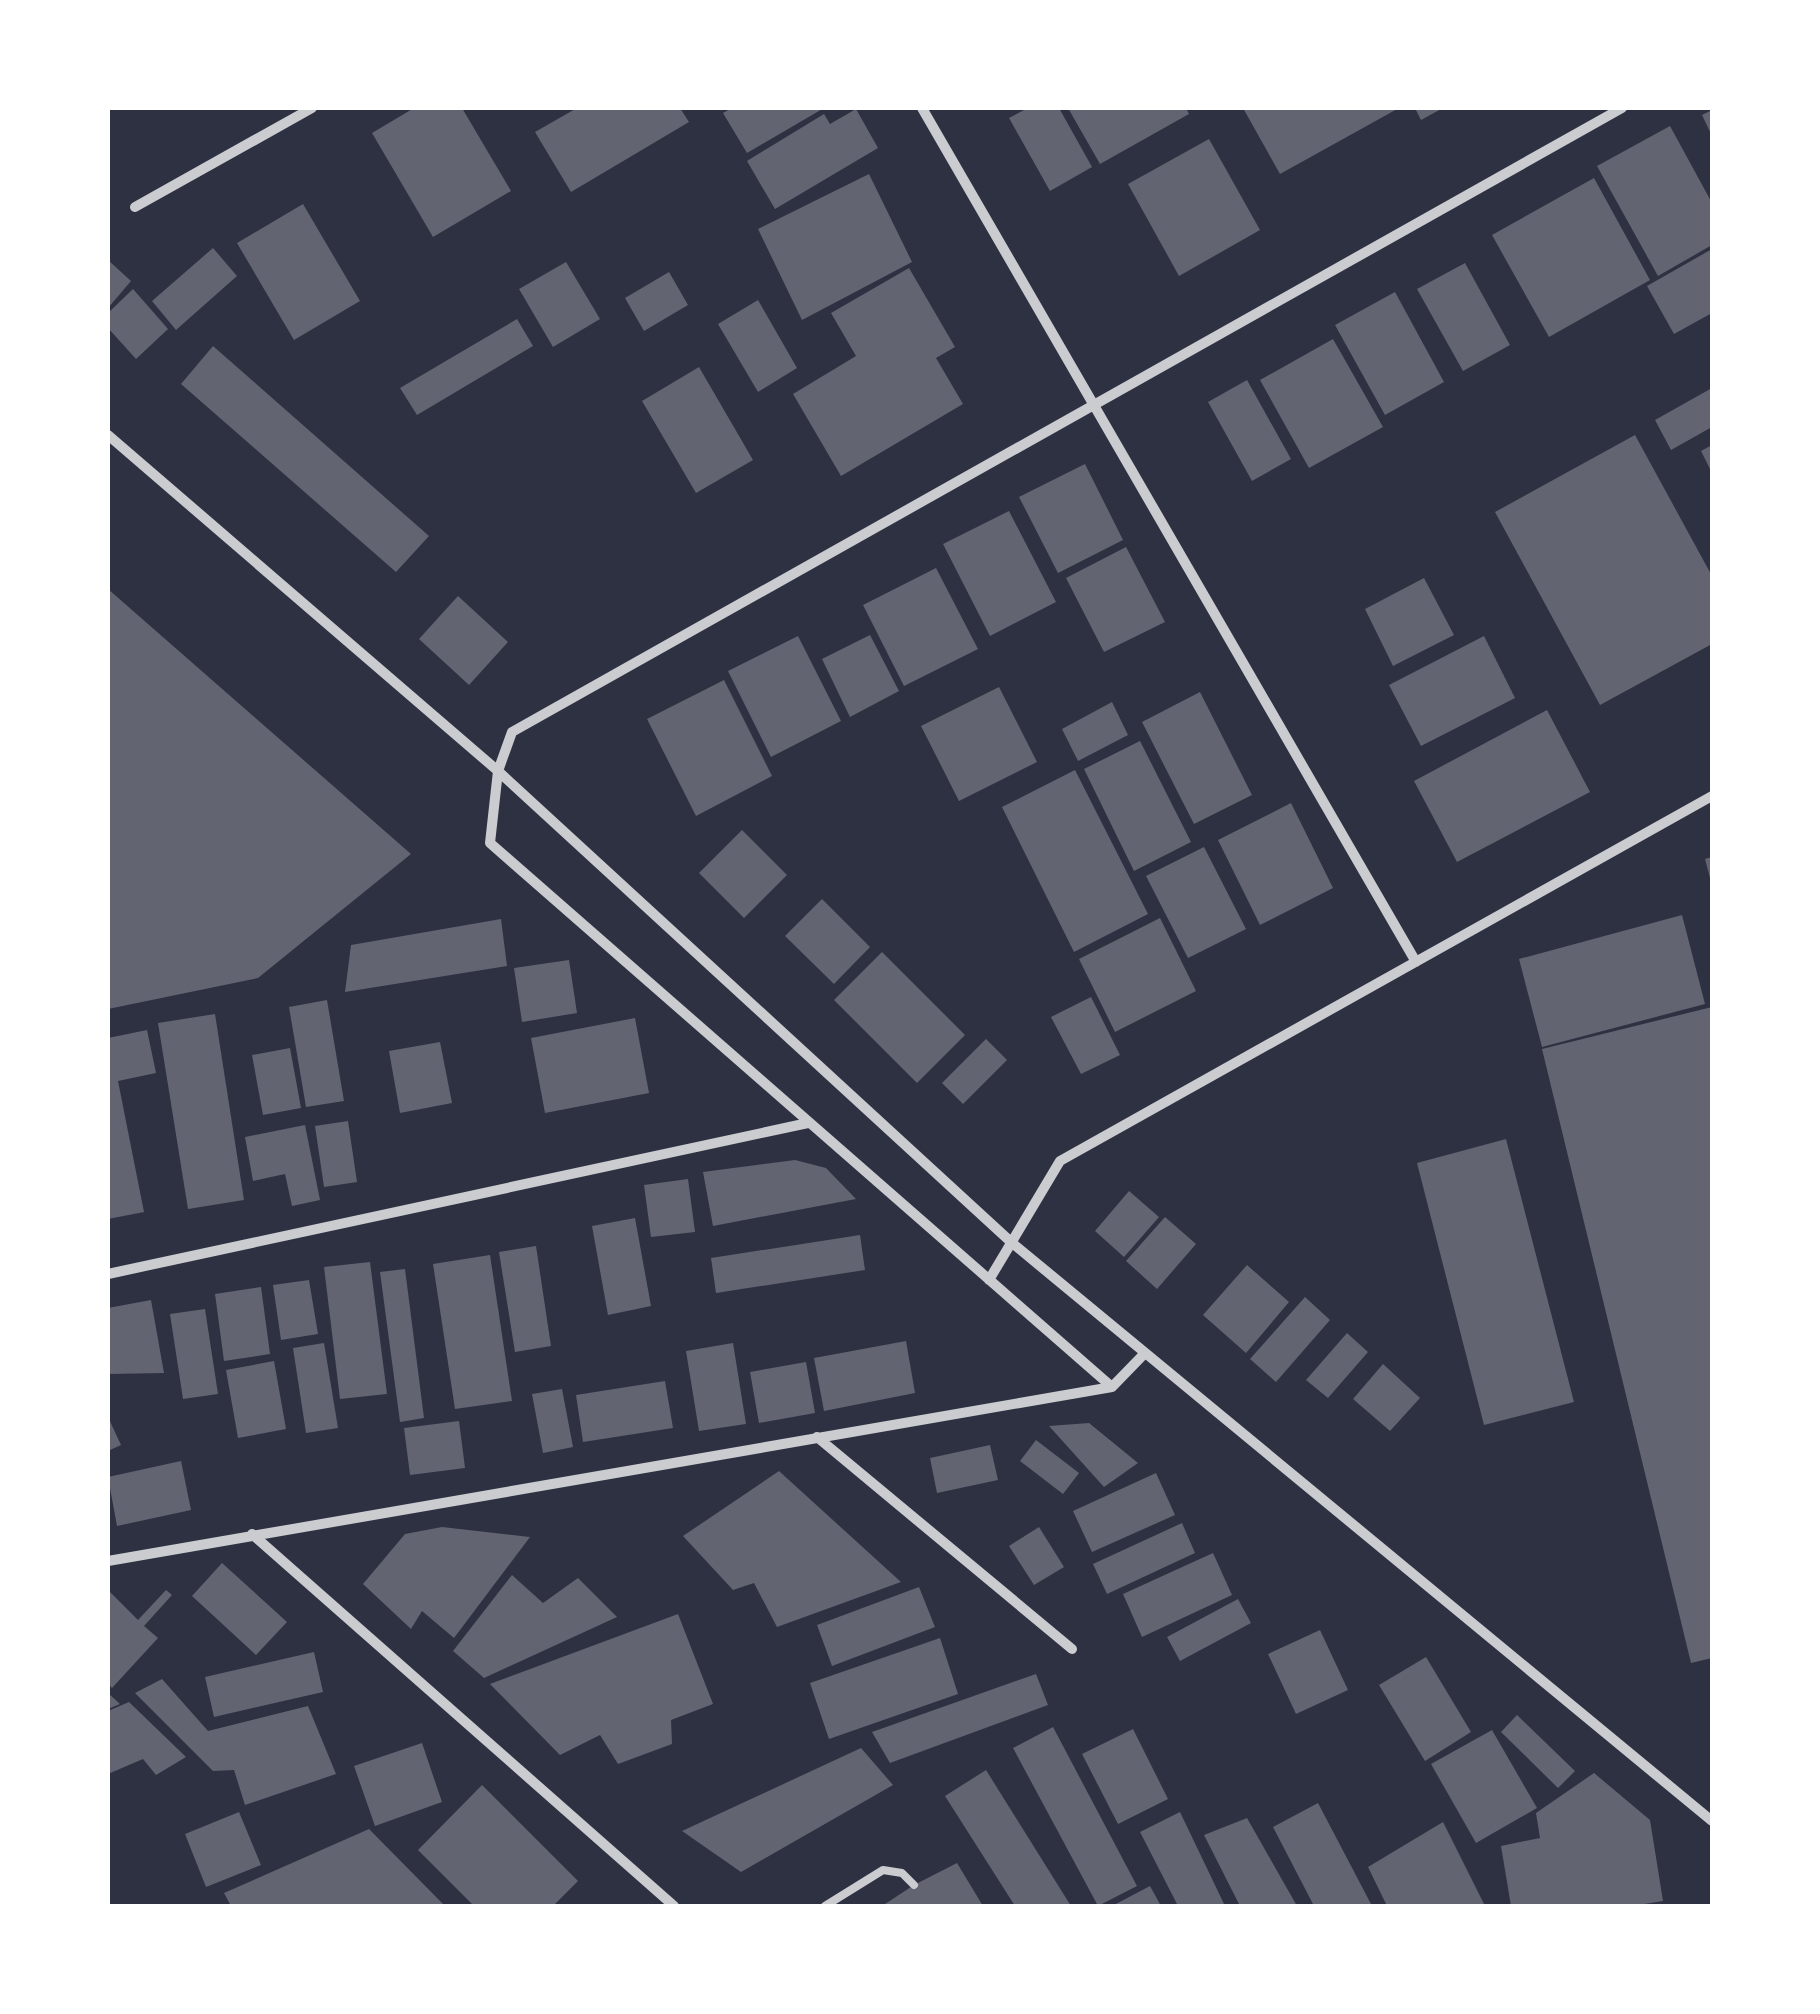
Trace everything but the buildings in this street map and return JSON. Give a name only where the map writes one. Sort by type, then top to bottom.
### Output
[{"type":"street","points":[[135,207],[312,108]]},
{"type":"street","points":[[922,108],[1416,962]]},
{"type":"street","points":[[1112,1388],[490,842],[498,771],[512,732],[1622,108]]},
{"type":"street","points":[[108,435],[498,771],[1012,1242],[1712,1821]]},
{"type":"street","points":[[989,1280],[1060,1161],[1712,796]]},
{"type":"street","points":[[108,1274],[808,1122]]},
{"type":"street","points":[[108,1561],[1112,1388],[1145,1353]]},
{"type":"street","points":[[817,1437],[1072,1649]]},
{"type":"street","points":[[252,1534],[674,1906]]},
{"type":"lane","points":[[825,1906],[883,1870],[902,1873],[914,1885]]}]
